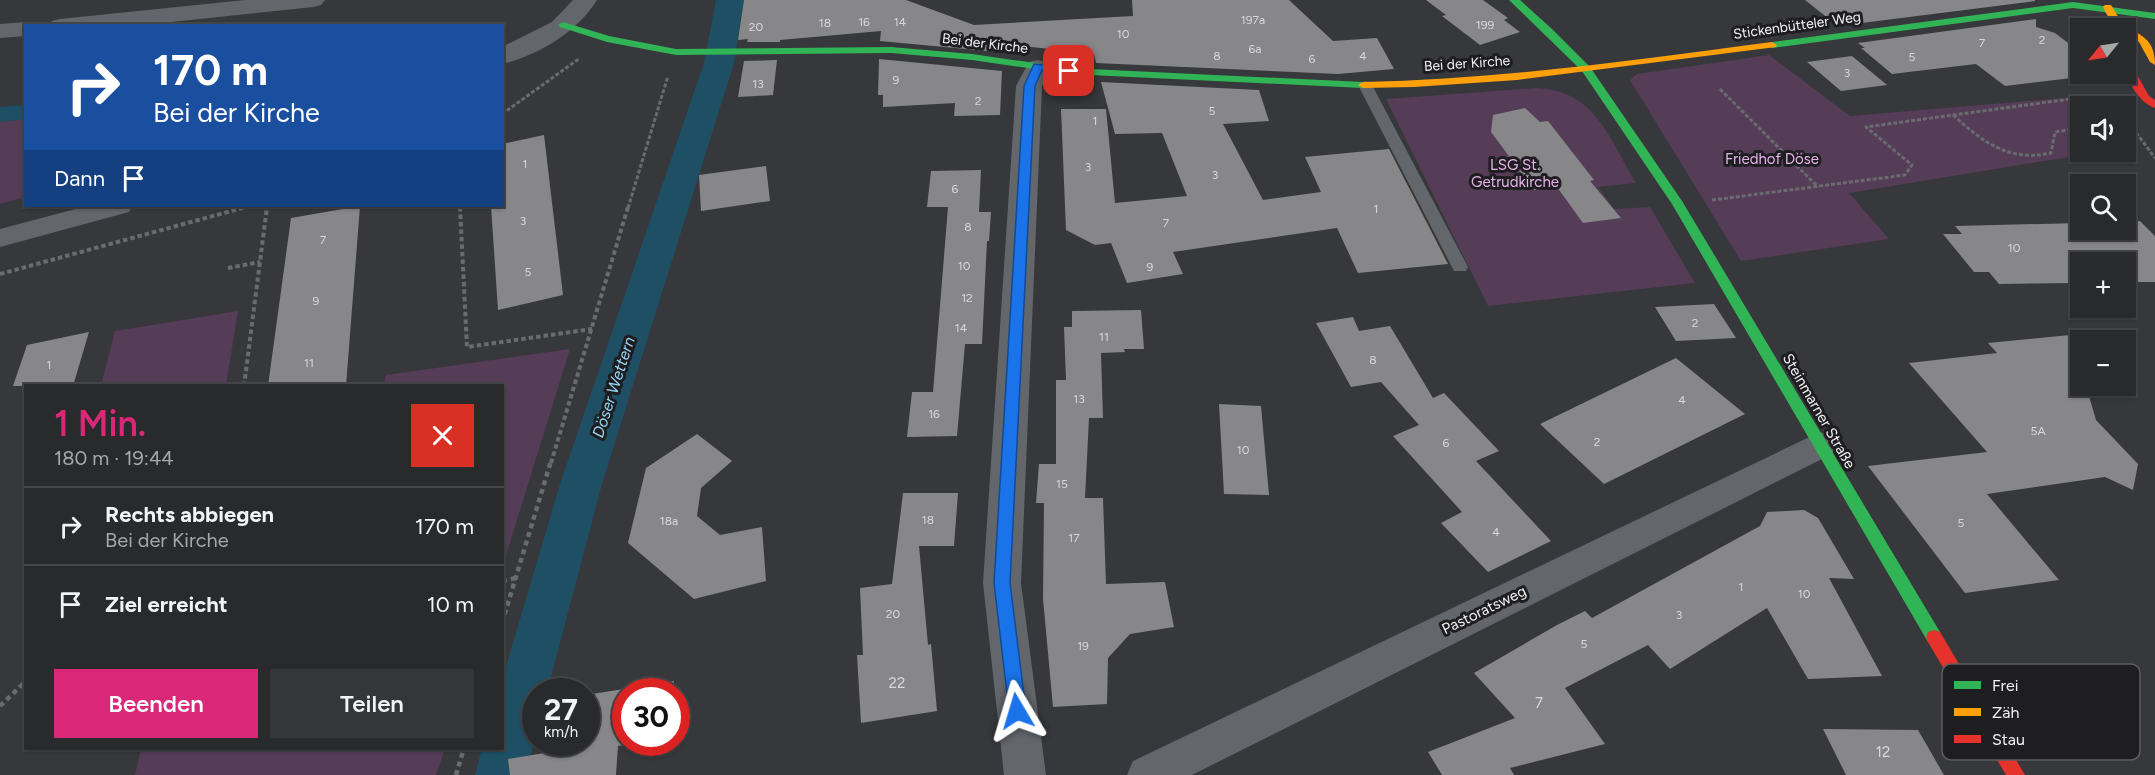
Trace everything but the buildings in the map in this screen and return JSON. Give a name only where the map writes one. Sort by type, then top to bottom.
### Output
[{"type":"street","points":[[79,24],[313,0]]},
{"type":"street","points":[[504,56],[563,25],[581,9],[585,0]]},
{"type":"street","name":"Steinmarner Straße","points":[[1514,0],[1550,31],[1586,69],[1678,204],[1950,664]]},
{"type":"street","name":"Stickenbütteler Weg","points":[[1586,69],[2061,6],[2073,5],[2108,14],[2155,16]]},
{"type":"street","points":[[2108,14],[2143,40],[2155,62]]},
{"type":"street","name":"Bei der Kirche","points":[[563,25],[607,39],[676,52],[922,52],[1069,71],[1365,86],[1586,69]]},
{"type":"street","points":[[0,32],[24,29]]},
{"type":"street","points":[[1024,775],[1002,583],[1029,86],[1038,67]]},
{"type":"street","points":[[2136,82],[2145,98],[2155,105]]},
{"type":"street","points":[[0,238],[115,207]]},
{"type":"street","name":"Pastoratsweg","points":[[1148,775],[1820,445]]},
{"type":"street","name":"Steinmarner Straße","points":[[2007,760],[2016,775]]},
{"type":"lane","points":[[1365,86],[1460,267]]},
{"type":"path","points":[[504,113],[607,39]]},
{"type":"path","points":[[504,617],[676,52]]},
{"type":"path","points":[[1720,89],[1818,187]]},
{"type":"path","points":[[1678,204],[1905,175],[1912,165],[1866,127],[2070,99]]},
{"type":"path","points":[[1953,115],[1970,130],[1999,149],[2034,158],[2051,153],[2055,132],[2070,130]]},
{"type":"path","points":[[2136,132],[2155,158]]},
{"type":"path","points":[[0,274],[244,207]]},
{"type":"path","points":[[244,384],[267,207]]},
{"type":"path","points":[[460,207],[467,347],[592,329]]},
{"type":"path","points":[[228,268],[260,262]]},
{"type":"path","points":[[504,581],[516,578]]},
{"type":"path","points":[[0,706],[24,683]]},
{"type":"path","points":[[456,775],[463,750]]},
{"type":"green space","name":"Friedhof Döse","points":[[1769,55],[1850,116],[2070,98],[2070,157],[1849,193],[1889,239],[1741,261],[1630,80],[1637,74]]},
{"type":"green space","name":"LSG St. Getrudkirche","points":[[1537,88],[1557,91],[1574,98],[1598,120],[1636,183],[1598,187],[1614,209],[1650,207],[1695,283],[1488,306],[1386,99]]},
{"type":"green space","points":[[24,119],[24,197],[0,204],[0,122]]},
{"type":"green space","points":[[238,311],[226,384],[101,384],[115,331]]},
{"type":"green space","points":[[570,349],[504,562],[504,384],[384,384],[386,375]]},
{"type":"green space","points":[[141,750],[445,750],[436,775],[135,775]]},
{"type":"water","points":[[24,105],[24,119],[0,122],[0,107]]},
{"type":"waterway","name":"Döser Wettern","points":[[500,775],[581,484],[719,63],[730,0]]},
{"type":"traffic: fast","points":[[1514,0],[1549,31],[1586,69],[1678,204],[1934,637]]},
{"type":"traffic: fast","points":[[1772,45],[2073,5],[2155,16]]},
{"type":"traffic: fast","points":[[563,25],[607,39],[676,52],[891,50],[972,57],[1069,71],[1363,85]]},
{"type":"traffic: slow","points":[[2108,7],[2115,20],[2143,40],[2155,62]]},
{"type":"traffic: slow","points":[[1363,85],[1517,77],[1772,45]]},
{"type":"traffic: jam","points":[[2136,82],[2145,98],[2155,105]]},
{"type":"traffic: jam","points":[[1934,637],[1950,664]]},
{"type":"traffic: jam","points":[[2007,760],[2016,775]]},
{"type":"route","points":[[1017,711],[1002,583],[1029,86],[1038,67],[1069,71]]}]
